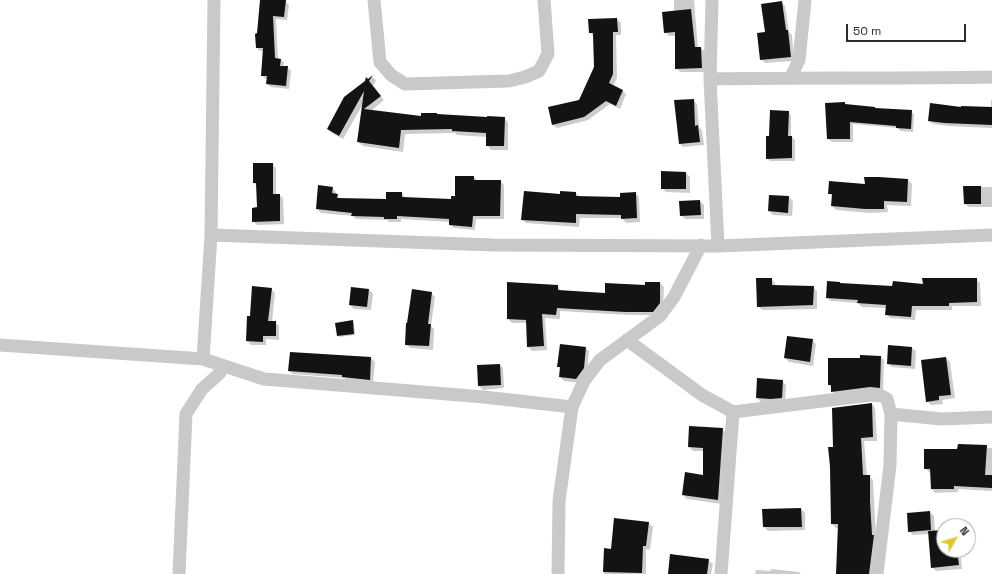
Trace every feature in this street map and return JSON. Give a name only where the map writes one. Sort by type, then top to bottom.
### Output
[{"type":"street","points":[[203,359],[211,235],[214,0]]},
{"type":"street","points":[[374,0],[380,62],[391,75],[405,84],[509,81],[525,77],[539,71],[548,54],[544,0]]},
{"type":"street","points":[[712,0],[710,79],[718,246]]},
{"type":"street","points":[[791,77],[799,60],[805,0]]},
{"type":"street","points":[[710,79],[791,77],[929,79],[992,77]]},
{"type":"street","points":[[211,235],[493,245],[718,246],[992,235]]},
{"type":"street","points":[[558,574],[559,501],[572,407],[584,381],[600,360],[660,316],[674,297],[701,245]]},
{"type":"street","points":[[627,340],[702,394],[733,412],[871,395],[882,396],[887,399],[891,414],[890,466],[877,574]]},
{"type":"street","points":[[0,345],[203,359],[264,379],[484,397],[572,407]]},
{"type":"street","points":[[178,574],[186,414],[202,389],[220,372]]},
{"type":"street","points":[[721,574],[733,412]]},
{"type":"street","points":[[891,414],[941,419],[992,417]]},
{"type":"building","points":[[260,0],[286,0],[284,17],[273,16],[275,58],[281,59],[280,66],[288,66],[286,86],[266,84],[267,76],[261,76],[263,48],[256,48],[255,34],[257,33]]},
{"type":"building","points":[[782,1],[786,30],[788,30],[791,57],[760,60],[757,33],[765,32],[761,4]]},
{"type":"building","points":[[691,9],[695,47],[701,47],[702,68],[675,69],[675,32],[664,33],[662,12]]},
{"type":"building","points":[[617,18],[618,32],[613,32],[613,74],[609,83],[623,90],[616,106],[606,101],[584,117],[552,125],[548,107],[579,100],[594,67],[593,33],[589,33],[588,19]]},
{"type":"building","points":[[373,75],[369,81],[381,96],[364,109],[421,116],[421,113],[437,113],[505,117],[504,146],[486,146],[486,133],[452,131],[452,129],[401,130],[399,148],[357,142],[364,91],[339,136],[327,129],[344,97],[365,81],[366,77],[368,79]]},
{"type":"building","points":[[694,99],[695,126],[698,125],[700,142],[679,144],[674,100]]},
{"type":"building","points":[[845,102],[845,104],[875,108],[912,110],[911,129],[896,128],[896,126],[850,122],[850,139],[827,139],[825,103]]},
{"type":"building","points":[[930,103],[961,107],[992,107],[992,125],[928,121]]},
{"type":"building","points":[[770,110],[789,111],[788,136],[792,136],[792,158],[766,159],[766,136],[769,136]]},
{"type":"building","points":[[253,163],[273,163],[273,194],[280,194],[280,221],[252,222],[252,208],[257,207],[256,183],[253,183]]},
{"type":"building","points":[[661,171],[686,172],[686,189],[661,189]]},
{"type":"building","points":[[455,176],[474,176],[474,180],[501,180],[500,216],[473,216],[472,227],[449,225],[449,219],[397,216],[397,219],[384,219],[384,217],[351,216],[352,213],[316,209],[318,185],[333,187],[332,193],[338,194],[337,198],[386,199],[386,192],[402,192],[402,197],[451,199],[451,196],[455,196]]},
{"type":"building","points":[[864,177],[908,179],[907,202],[884,201],[884,209],[831,206],[832,194],[828,194],[829,181],[865,184]]},
{"type":"building","points":[[963,186],[981,186],[981,204],[964,204]]},
{"type":"building","points":[[524,191],[560,194],[560,191],[576,192],[576,196],[620,197],[620,193],[636,192],[637,218],[621,219],[621,215],[576,214],[576,223],[521,220]]},
{"type":"building","points":[[769,195],[789,196],[788,213],[768,211]]},
{"type":"building","points":[[700,200],[701,215],[680,216],[679,201]]},
{"type":"building","points":[[756,278],[772,278],[772,285],[814,286],[813,305],[757,307]]},
{"type":"building","points":[[922,278],[977,278],[977,302],[949,303],[949,306],[912,306],[911,317],[885,315],[886,305],[857,303],[858,300],[826,298],[827,281],[892,286],[893,281],[923,284]]},
{"type":"building","points":[[507,282],[558,285],[558,290],[605,293],[605,283],[645,285],[645,282],[660,282],[660,303],[653,312],[557,308],[556,315],[542,314],[544,346],[527,347],[526,320],[507,319]]},
{"type":"building","points":[[252,286],[272,288],[268,321],[276,321],[276,336],[263,336],[263,342],[246,341],[247,316],[250,316]]},
{"type":"building","points":[[351,287],[369,289],[367,307],[349,305]]},
{"type":"building","points":[[412,289],[432,292],[428,324],[431,324],[429,346],[405,345],[406,323]]},
{"type":"building","points":[[353,320],[354,334],[337,336],[335,323]]},
{"type":"building","points":[[787,336],[813,339],[810,362],[784,358]]},
{"type":"building","points":[[560,344],[586,347],[584,368],[576,379],[559,377],[560,367],[557,367]]},
{"type":"building","points":[[888,345],[912,347],[911,366],[887,364]]},
{"type":"building","points":[[290,352],[371,357],[370,380],[342,377],[342,375],[288,371]]},
{"type":"building","points":[[860,355],[881,356],[880,388],[870,387],[831,392],[831,385],[828,385],[828,358],[860,358]]},
{"type":"building","points":[[946,357],[951,395],[939,396],[939,400],[926,402],[921,360]]},
{"type":"building","points":[[500,364],[501,385],[478,386],[477,365]]},
{"type":"building","points":[[757,378],[783,380],[782,398],[756,398]]},
{"type":"building","points":[[872,403],[873,437],[861,438],[863,475],[870,475],[872,535],[874,535],[869,574],[836,574],[838,524],[831,524],[830,466],[828,447],[833,447],[832,408]]},
{"type":"building","points":[[689,426],[723,428],[718,500],[682,495],[685,472],[703,475],[703,448],[688,447]]},
{"type":"building","points":[[958,444],[987,445],[985,475],[992,475],[992,488],[954,486],[954,489],[931,489],[930,469],[924,469],[924,449],[957,449]]},
{"type":"building","points":[[801,508],[802,527],[763,527],[762,509]]},
{"type":"building","points":[[930,511],[931,530],[908,532],[907,513]]},
{"type":"building","points":[[614,518],[649,522],[646,546],[643,546],[642,573],[603,572],[604,548],[611,549]]},
{"type":"building","points":[[936,530],[936,558],[958,558],[959,565],[931,568],[928,531]]},
{"type":"building","points":[[670,554],[709,559],[707,574],[668,574]]}]
